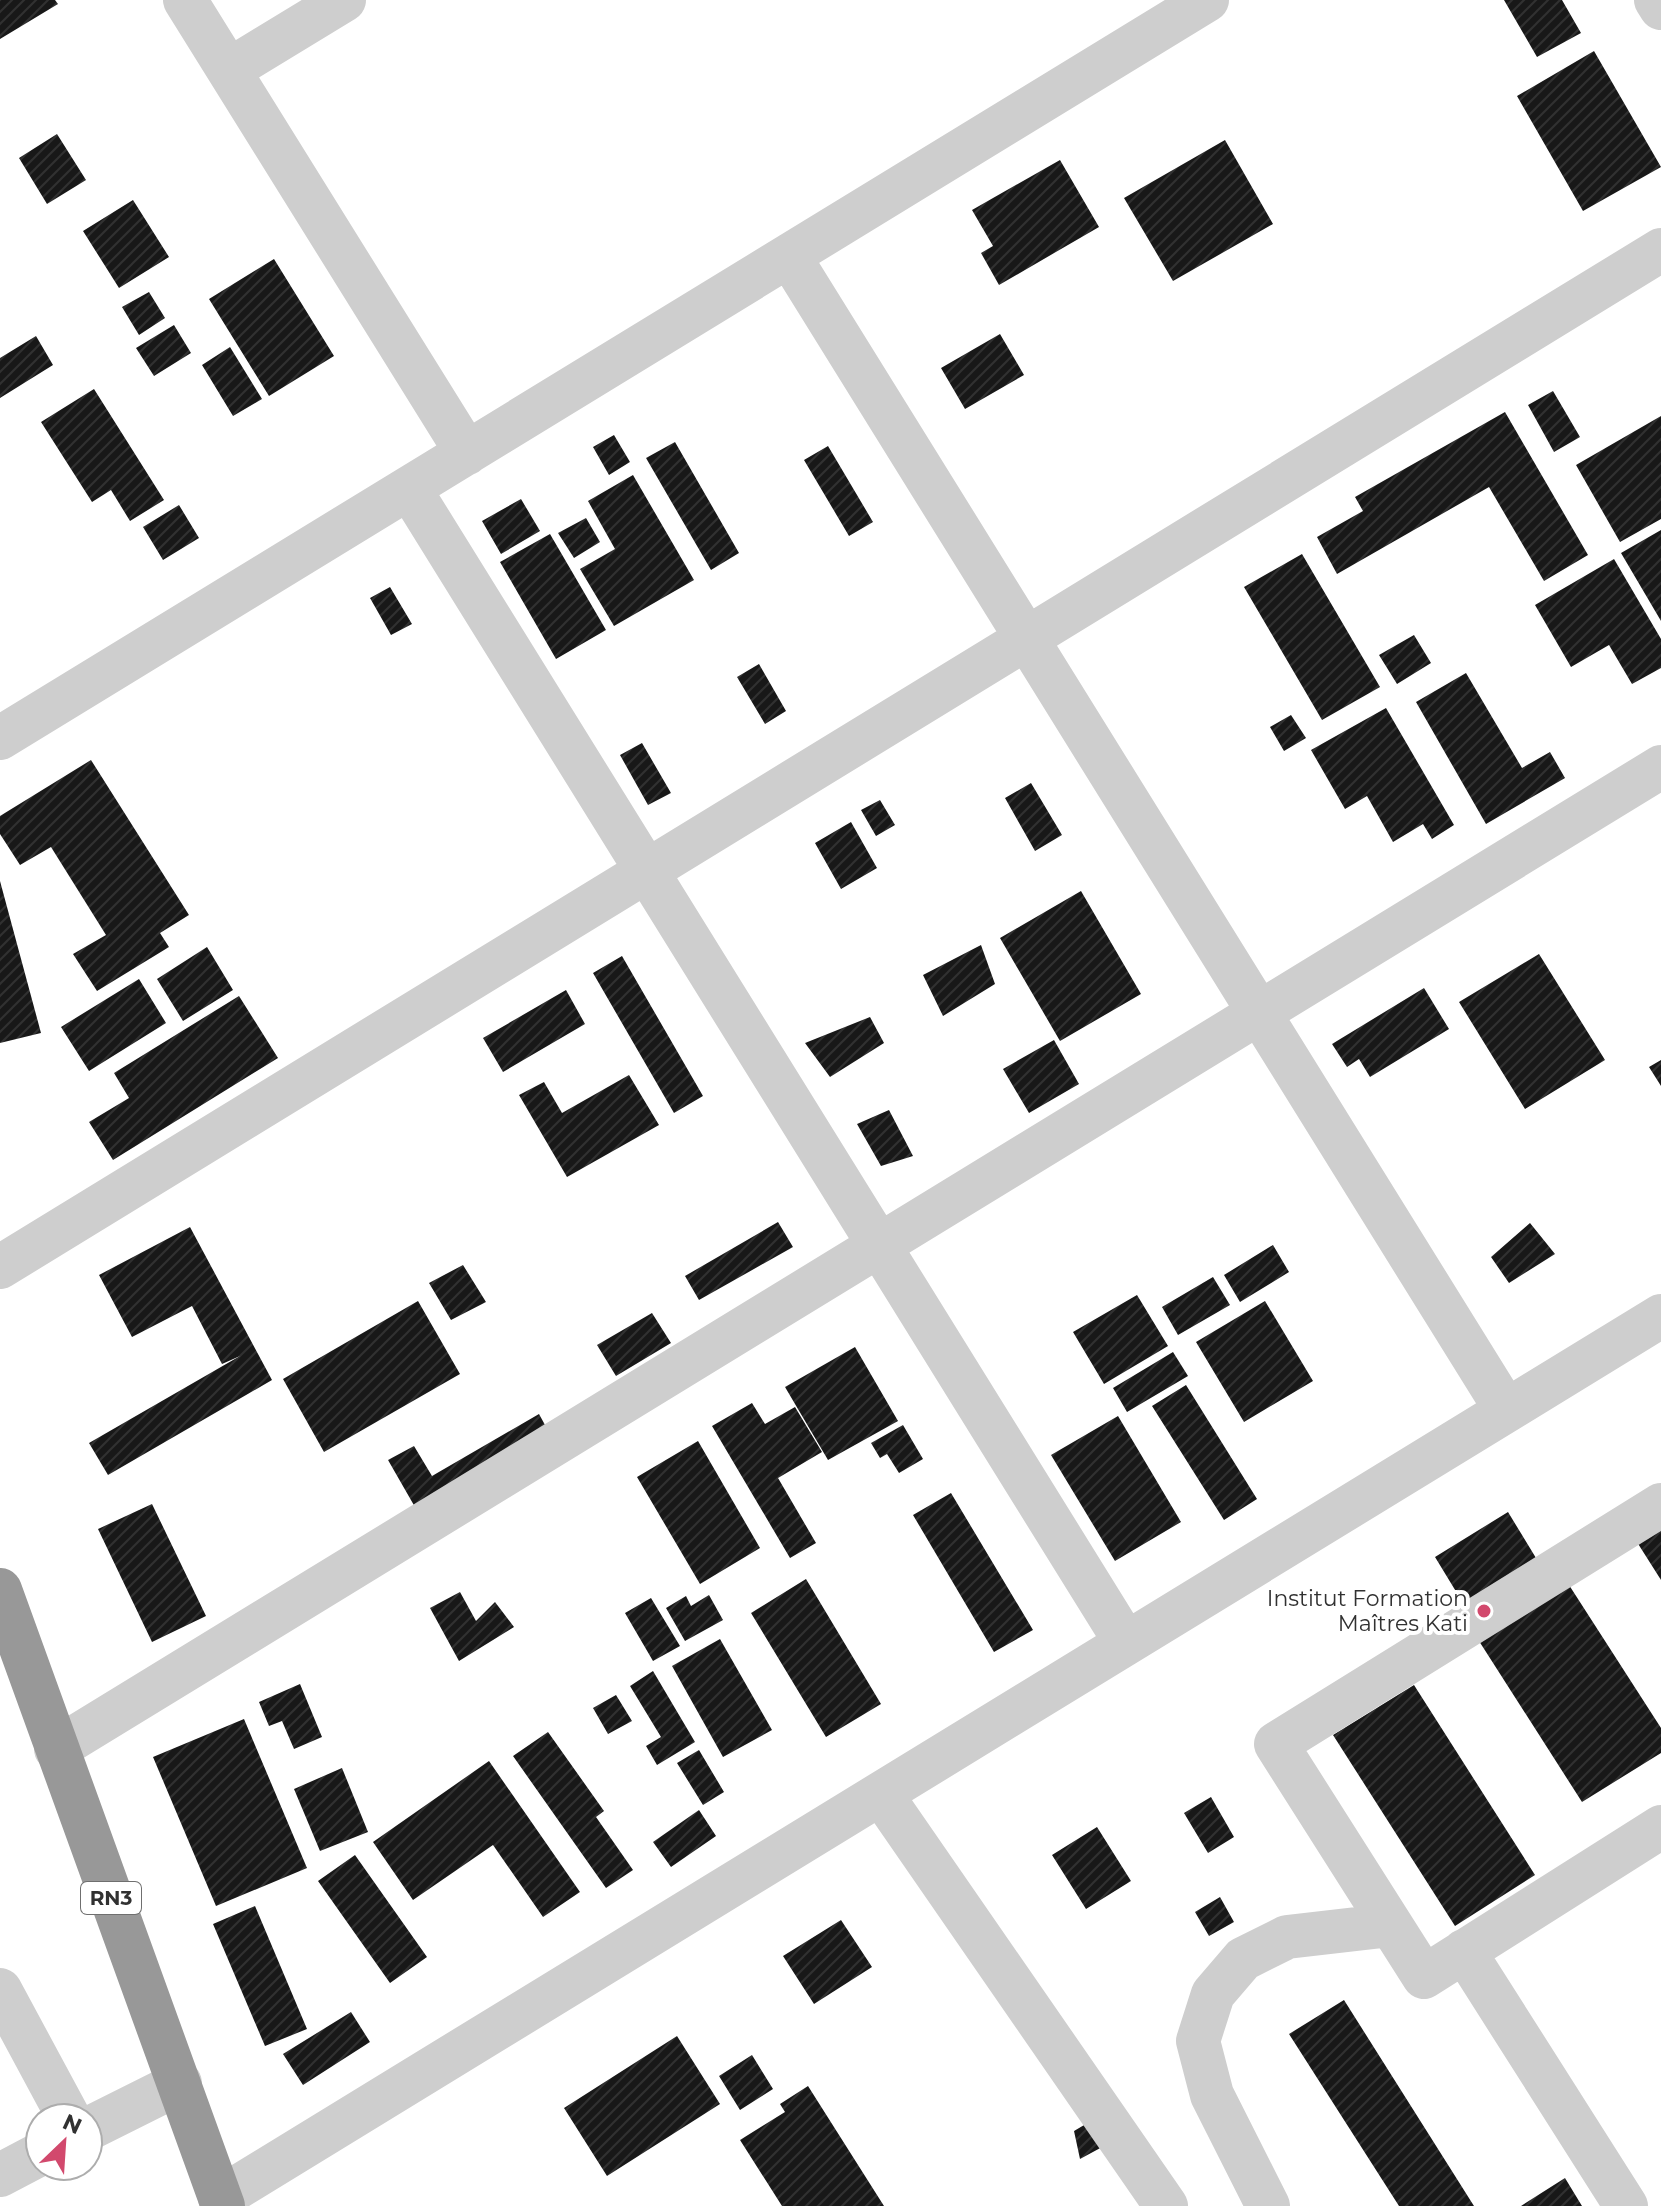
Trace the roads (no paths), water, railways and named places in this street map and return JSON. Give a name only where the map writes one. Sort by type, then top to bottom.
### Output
[{"type":"highway","name":"RN3","points":[[0,1590],[221,2202]]},
{"type":"street","points":[[185,0],[467,453]]},
{"type":"street","points":[[229,70],[344,0]]},
{"type":"street","points":[[0,738],[1207,0]]},
{"type":"street","points":[[1656,0],[1661,8]]},
{"type":"street","points":[[0,1267],[1661,250]]},
{"type":"street","points":[[789,256],[1506,1410]]},
{"type":"street","points":[[409,488],[1126,1643]]},
{"type":"street","points":[[56,1749],[1661,767]]},
{"type":"street","points":[[221,2202],[1661,1316]]},
{"type":"street","points":[[1661,1505],[1276,1744],[1424,1977],[1661,1827]]},
{"type":"street","points":[[881,1794],[1166,2206]]},
{"type":"street","points":[[1268,2206],[1212,2095],[1198,2041],[1213,1994],[1243,1959],[1287,1937],[1391,1925]]},
{"type":"street","points":[[1464,1951],[1626,2206]]},
{"type":"street","points":[[0,1990],[60,2102]]},
{"type":"street","points":[[104,2121],[180,2083]]},
{"type":"street","points":[[0,2175],[24,2162]]},
{"type":"place","name":"Institut Formation Maîtres Kati","points":[[1484,1611]]}]
